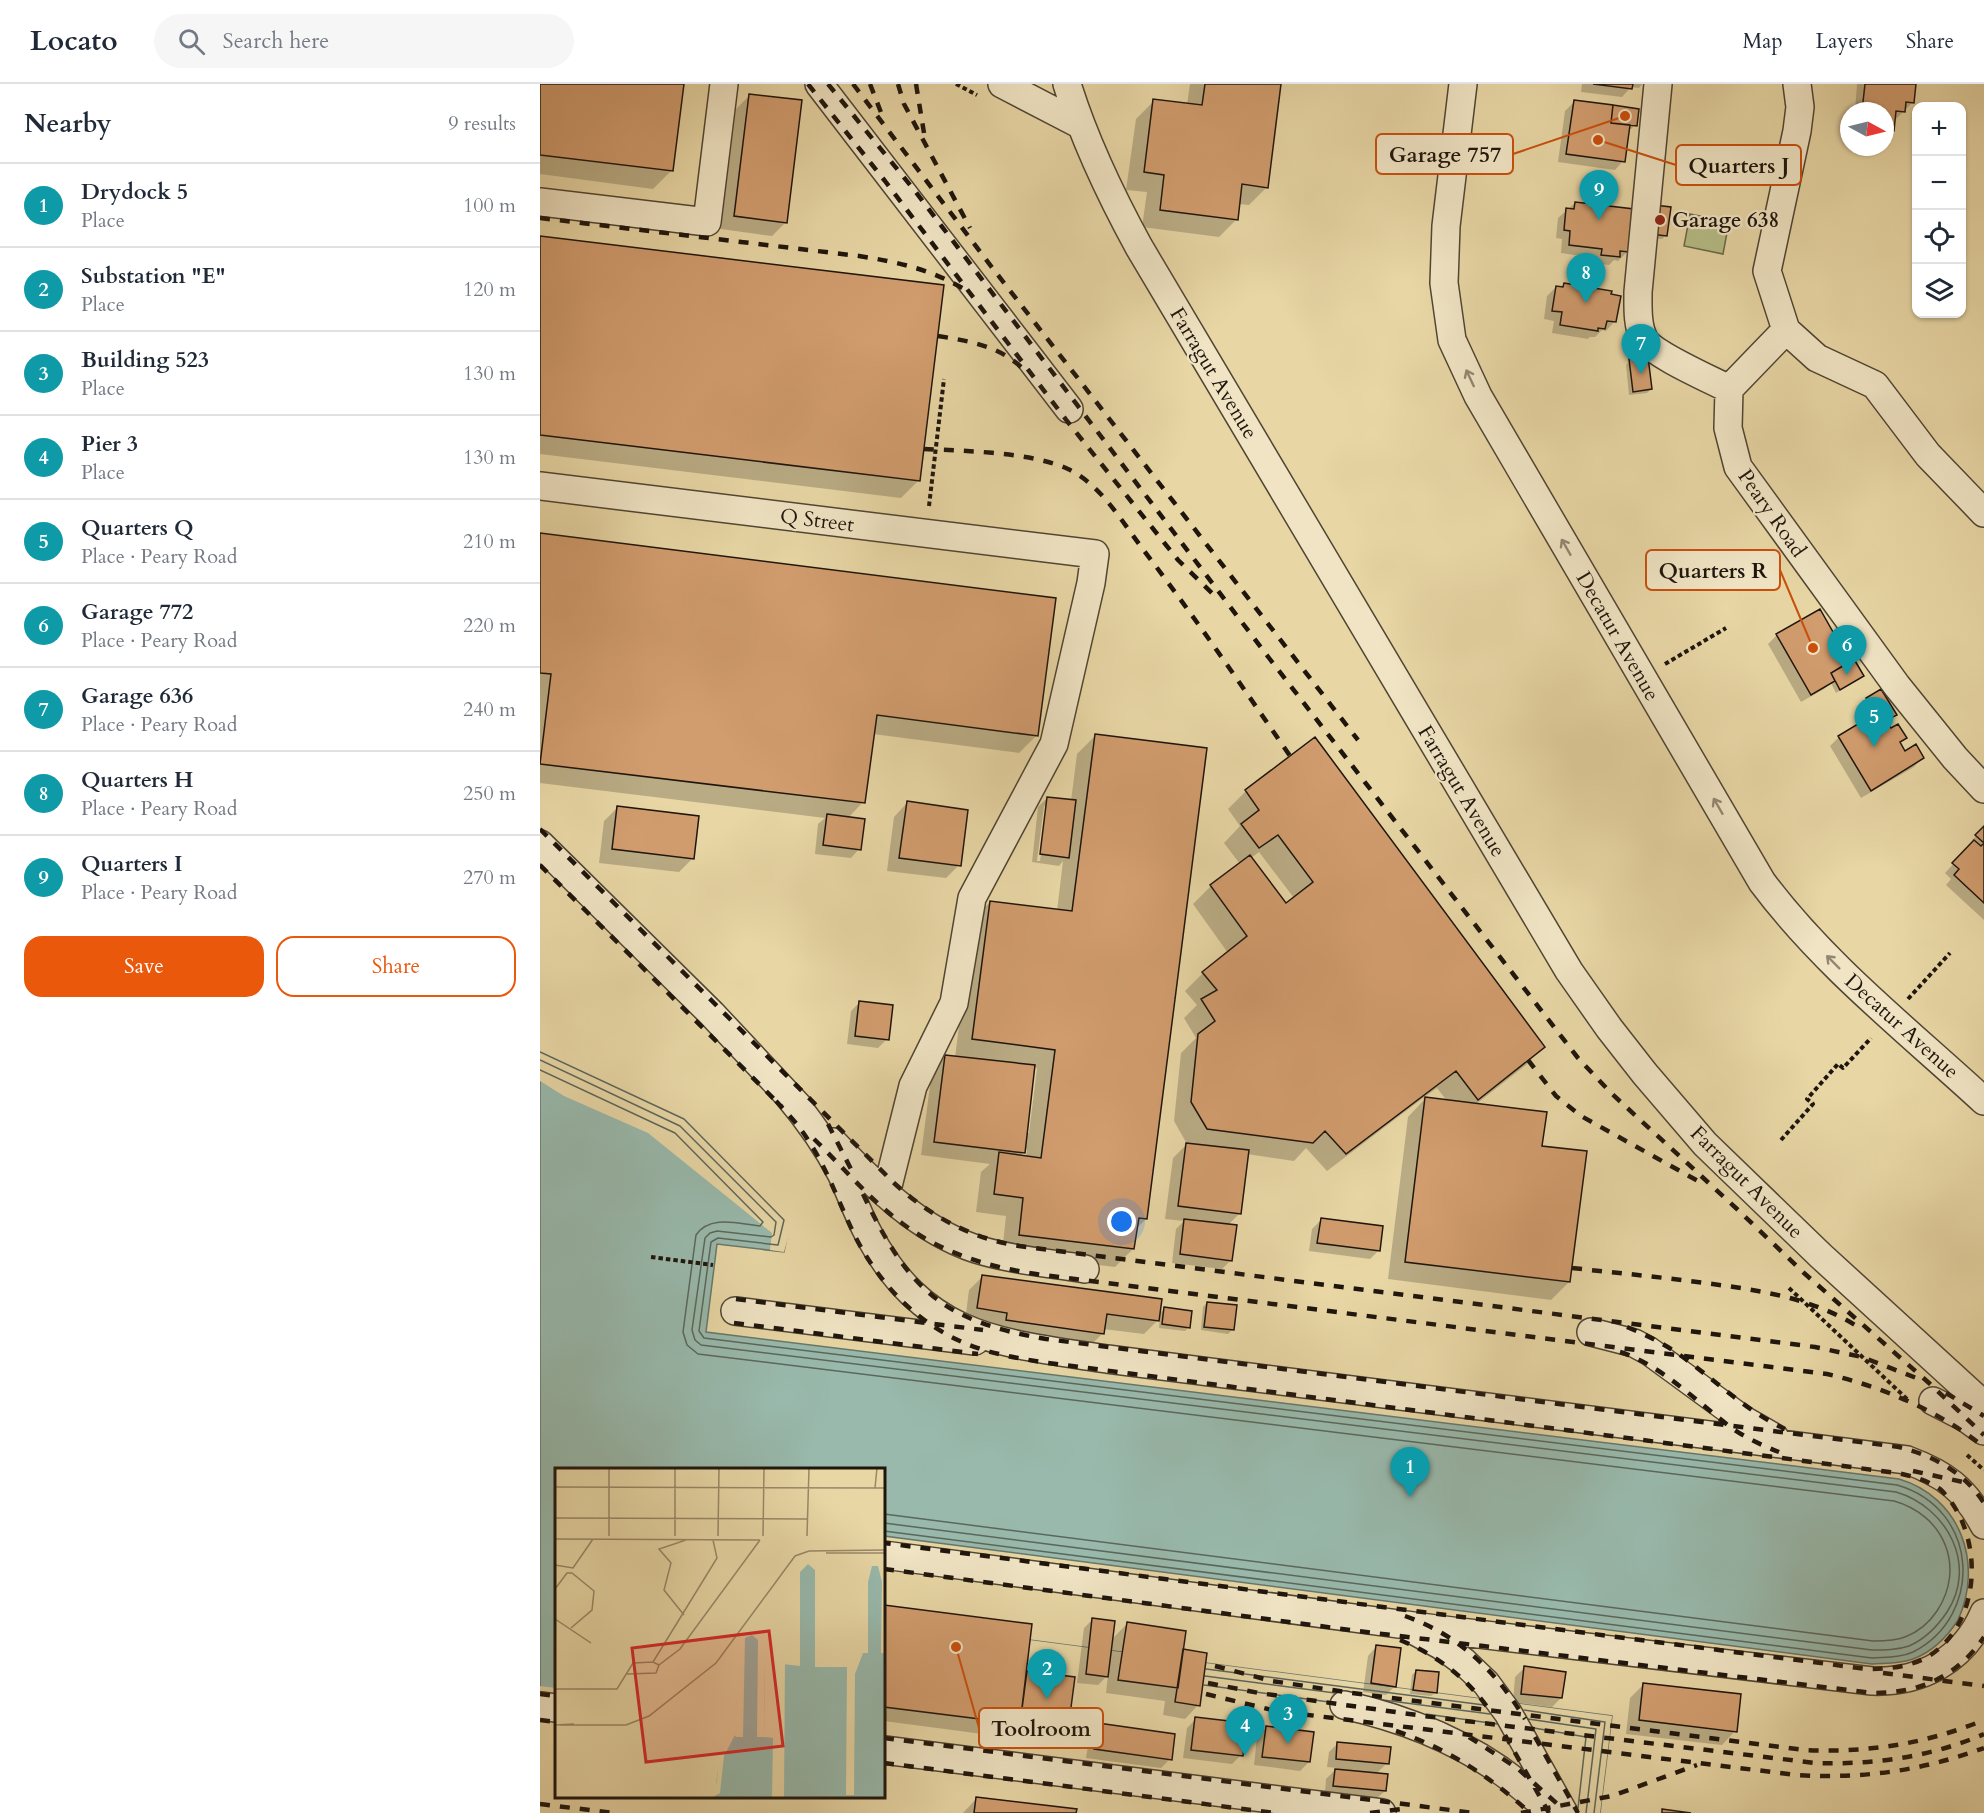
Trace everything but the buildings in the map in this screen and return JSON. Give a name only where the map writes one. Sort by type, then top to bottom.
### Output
[{"type":"street","points":[[540,202],[707,222],[724,84]]},
{"type":"street","points":[[819,84],[1069,408]]},
{"type":"street","name":"Farragut Avenue","points":[[1067,84],[1079,124],[1109,193],[1139,247],[1569,971],[1645,1074],[1705,1144],[1821,1256],[1984,1405]]},
{"type":"street","name":"Decatur Avenue","points":[[1463,84],[1446,226],[1444,283],[1452,340],[1478,396],[1762,882],[1788,917],[1844,973],[1984,1101]]},
{"type":"street","points":[[1658,84],[1638,292],[1639,321],[1645,341],[1678,364],[1729,389],[1786,330]]},
{"type":"street","points":[[1797,84],[1800,106],[1797,131],[1767,271],[1786,330],[1817,358],[1875,385],[1928,455],[1984,513]]},
{"type":"street","points":[[992,91],[1079,124]]},
{"type":"street","name":"Peary Road","points":[[1729,389],[1728,428],[1738,467],[1897,686],[1954,758],[1984,789]]},
{"type":"street","name":"Q Street","points":[[540,486],[1095,554],[1091,583],[1054,744],[972,898],[954,1003],[913,1086],[886,1194]]},
{"type":"street","points":[[540,844],[712,1014],[845,1155],[908,1212],[948,1237],[974,1248],[1021,1259],[1085,1269]]},
{"type":"street","points":[[787,1094],[821,1137],[869,1235],[903,1285],[918,1300],[960,1327],[984,1337],[1041,1349]]},
{"type":"street","points":[[735,1311],[1894,1458],[1921,1465],[1943,1476],[1971,1502],[1984,1525]]},
{"type":"street","points":[[1591,1332],[1634,1344],[1649,1351],[1757,1429],[1805,1447]]},
{"type":"street","points":[[1955,1378],[1984,1419]]},
{"type":"street","points":[[1922,1402],[1966,1418],[1984,1431]]},
{"type":"street","points":[[885,1555],[1393,1623],[1872,1682],[1888,1682],[1916,1677],[1944,1662],[1968,1640],[1984,1613]]},
{"type":"street","points":[[1393,1623],[1414,1630],[1442,1646],[1464,1662],[1486,1683],[1508,1713],[1564,1813]]},
{"type":"street","points":[[1344,1705],[1404,1720],[1450,1741],[1504,1774],[1533,1795],[1551,1813]]},
{"type":"street","points":[[540,1706],[555,1708]]},
{"type":"street","points":[[885,1750],[1382,1813]]},
{"type":"path","points":[[956,84],[992,91]]},
{"type":"path","points":[[927,517],[944,379]]},
{"type":"path","points":[[1660,668],[1726,628]]},
{"type":"path","points":[[1906,1001],[1950,953]]},
{"type":"path","points":[[1781,1140],[1813,1104],[1807,1099],[1838,1064],[1843,1068],[1871,1038]]},
{"type":"path","points":[[651,1257],[713,1265]]},
{"type":"path","points":[[1789,1288],[1922,1402]]},
{"type":"path","points":[[1961,1449],[1984,1470]]},
{"type":"green space","points":[[1690,214],[1729,222],[1723,254],[1684,246]]},
{"type":"water","points":[[540,1045],[791,1218],[784,1252],[717,1244],[706,1332],[1899,1479],[1920,1488],[1938,1501],[1951,1516],[1961,1535],[1967,1555],[1968,1576],[1965,1598],[1958,1620],[1949,1632],[1926,1652],[1913,1659],[1872,1664],[885,1536],[885,1468],[555,1468],[555,1798],[885,1798],[885,1621],[1612,1716],[1600,1813],[540,1813]]},
{"type":"pier","points":[[540,1042],[690,1112],[794,1217],[784,1252],[770,1250],[772,1233],[648,1133],[564,1096],[540,1081]]},
{"type":"pier","points":[[885,1621],[1612,1716],[1600,1813],[540,1813],[540,1686],[555,1688],[555,1798],[885,1798]]},
{"type":"railway","points":[[808,84],[885,181],[1067,421],[1178,560],[1215,596]]},
{"type":"railway","points":[[828,84],[915,191],[1269,658],[1578,1058],[1611,1093],[1804,1273],[1929,1383],[1984,1435]]},
{"type":"railway","points":[[853,84],[1358,740]]},
{"type":"railway","points":[[870,84],[882,115]]},
{"type":"railway","points":[[898,84],[904,104],[970,228]]},
{"type":"railway","points":[[916,84],[924,133]]},
{"type":"railway","points":[[540,218],[873,258],[926,271],[964,289]]},
{"type":"railway","points":[[938,336],[971,342],[992,349],[1021,367]]},
{"type":"railway","points":[[924,449],[998,453],[1036,459],[1068,469],[1090,484],[1118,515],[1180,599],[1290,756]]},
{"type":"railway","points":[[540,829],[894,1183],[922,1206],[967,1231],[1019,1246],[1815,1347],[1862,1357],[1919,1379]]},
{"type":"railway","points":[[540,865],[782,1107]]},
{"type":"railway","points":[[1528,1060],[1556,1096],[1581,1116],[1698,1181]]},
{"type":"railway","points":[[776,1101],[801,1129],[815,1152],[856,1238],[880,1276],[894,1293],[927,1322],[966,1343],[994,1353],[1041,1362],[1903,1474],[1940,1489],[1954,1507],[1965,1528],[1972,1575],[1968,1599],[1960,1621],[1947,1640],[1929,1656],[1914,1663],[1891,1668],[1867,1669],[885,1543]]},
{"type":"railway","points":[[828,1124],[854,1175]]},
{"type":"railway","points":[[814,1139],[868,1194],[903,1224],[935,1244],[987,1264],[1043,1275],[1827,1374],[1869,1386],[1910,1402],[1948,1422],[1984,1447]]},
{"type":"railway","points":[[863,1194],[879,1227],[896,1254],[913,1277],[932,1295],[954,1310],[979,1322],[1010,1331],[1046,1339],[1899,1447],[1936,1460],[1958,1474],[1984,1503]]},
{"type":"railway","points":[[1572,1268],[1763,1292],[1801,1301],[1837,1315],[1855,1325]]},
{"type":"railway","points":[[736,1299],[983,1330]]},
{"type":"railway","points":[[734,1323],[978,1354]]},
{"type":"railway","points":[[1627,1327],[1674,1351],[1744,1404],[1785,1429]]},
{"type":"railway","points":[[1620,1352],[1664,1374],[1741,1434],[1779,1452]]},
{"type":"railway","points":[[1946,1393],[1984,1416]]},
{"type":"railway","points":[[1913,1471],[1963,1482]]},
{"type":"railway","points":[[885,1569],[1358,1631],[1873,1693],[1906,1690],[1936,1680],[1962,1663],[1984,1637]]},
{"type":"railway","points":[[1405,1616],[1442,1633],[1459,1644],[1489,1670],[1525,1719]]},
{"type":"railway","points":[[1400,1640],[1427,1653],[1452,1670],[1474,1690],[1492,1714]]},
{"type":"railway","points":[[1215,1666],[1272,1681],[1345,1692],[1804,1750],[1850,1750],[1896,1745],[1940,1735],[1984,1720]]},
{"type":"railway","points":[[1883,1673],[1984,1686]]},
{"type":"railway","points":[[1208,1683],[1259,1693],[1424,1716],[1815,1763],[1858,1763],[1901,1758],[1943,1749],[1984,1734]]},
{"type":"railway","points":[[540,1694],[555,1696]]},
{"type":"railway","points":[[1206,1694],[1276,1711],[1796,1775],[1845,1776],[1892,1772],[1961,1756],[1984,1748]]},
{"type":"railway","points":[[540,1720],[555,1722]]},
{"type":"railway","points":[[1396,1731],[1433,1746],[1467,1765],[1500,1787],[1530,1813]]},
{"type":"railway","points":[[1505,1735],[1549,1813]]},
{"type":"railway","points":[[1469,1737],[1517,1768],[1563,1809]]},
{"type":"railway","points":[[1535,1737],[1578,1813]]},
{"type":"railway","points":[[885,1738],[1474,1813]]},
{"type":"railway","points":[[885,1763],[1275,1813]]},
{"type":"railway","points":[[1521,1813],[1612,1796],[1697,1765]]},
{"type":"railway","points":[[540,1804],[614,1813]]},
{"type":"railway","points":[[1370,1813],[1402,1809]]},
{"type":"place","name":"Garage 757","points":[[1625,116]]},
{"type":"place","name":"Quarters J","points":[[1598,140]]},
{"type":"place","name":"Quarters I","points":[[1599,220]]},
{"type":"place","name":"Garage 638","points":[[1660,220]]},
{"type":"place","name":"Quarters H","points":[[1586,303]]},
{"type":"place","name":"Garage 636","points":[[1641,374]]},
{"type":"place","name":"Quarters R","points":[[1813,648]]},
{"type":"place","name":"Garage 772","points":[[1847,675]]},
{"type":"place","name":"Quarters Q","points":[[1874,747]]},
{"type":"place","name":"Drydock 5","points":[[1410,1497]]},
{"type":"place","name":"Toolroom","points":[[956,1647]]},
{"type":"place","name":"Substation \"E\"","points":[[1047,1699]]},
{"type":"place","name":"Building 523","points":[[1288,1744]]},
{"type":"place","name":"Pier 3","points":[[1245,1756]]}]
